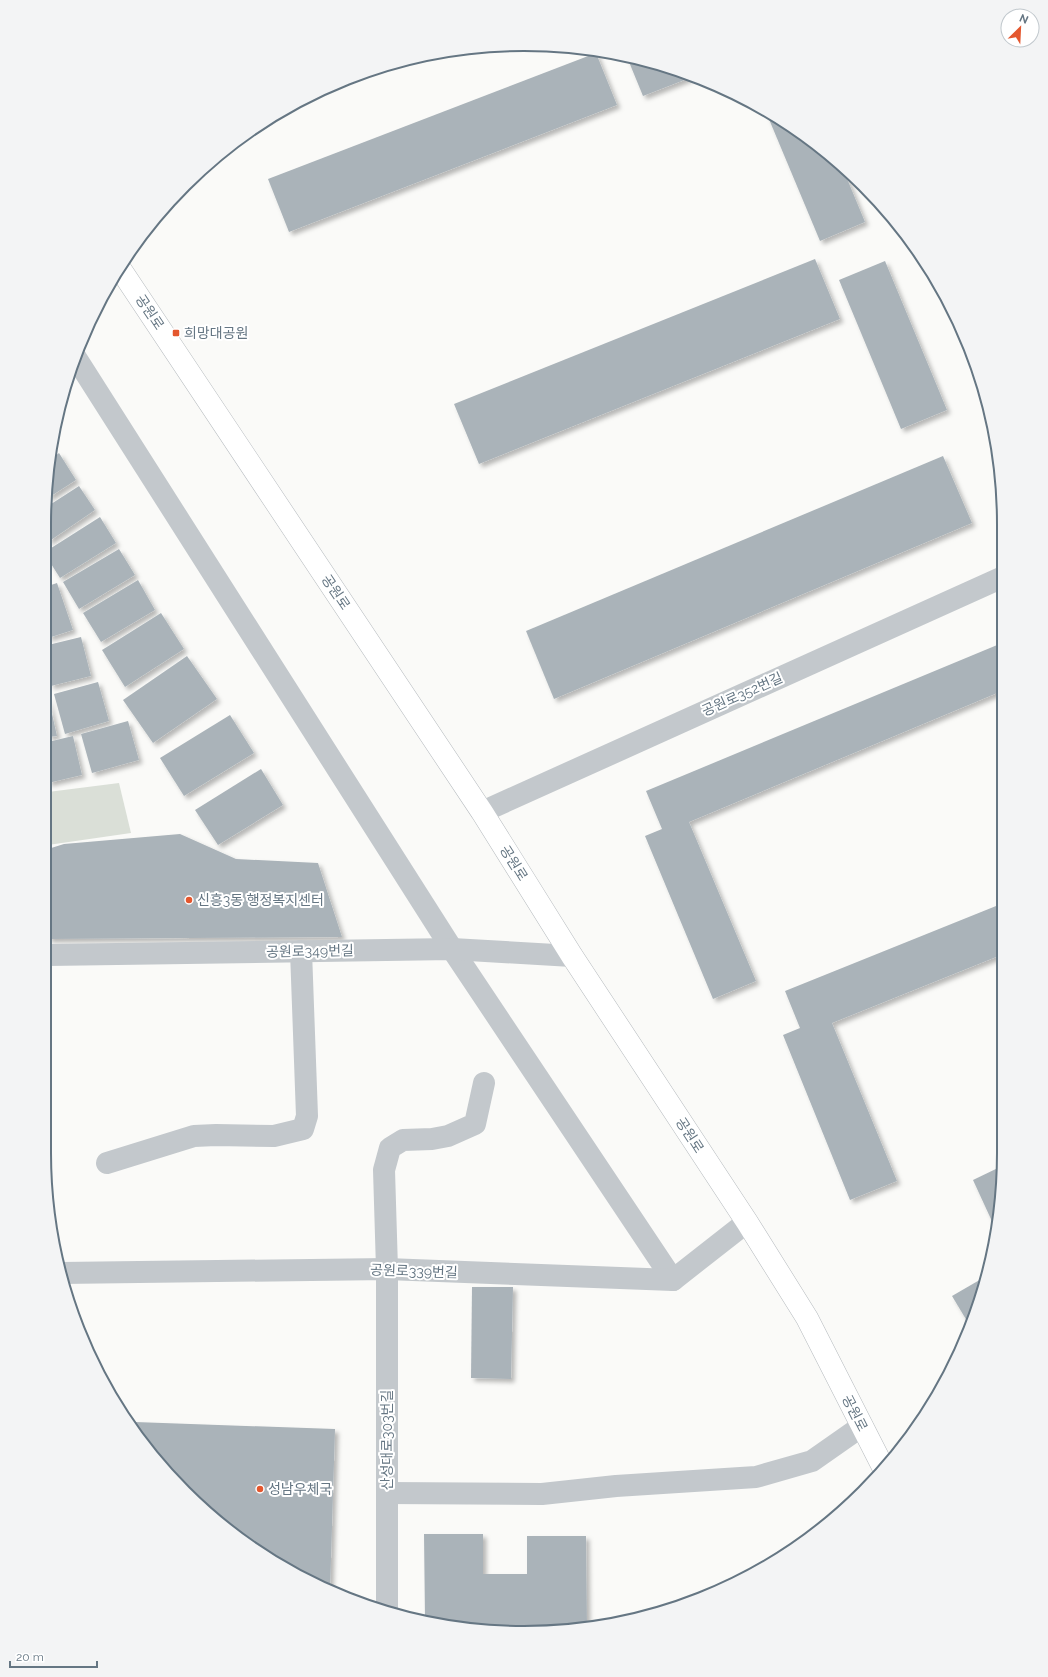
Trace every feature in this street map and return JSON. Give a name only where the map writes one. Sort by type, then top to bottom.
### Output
[{"type":"main road","name":"공원로","points":[[123,273],[482,812],[572,956],[747,1222],[807,1318],[881,1464]]},
{"type":"street","points":[[79,363],[452,949],[673,1280],[747,1222]]},
{"type":"street","name":"공원로352번길","points":[[482,812],[997,580]]},
{"type":"street","name":"공원로349번길","points":[[51,955],[452,949],[572,956]]},
{"type":"street","points":[[107,1163],[194,1136],[216,1134],[274,1136],[303,1128],[307,1116],[301,951]]},
{"type":"street","name":"산성대로303번길","points":[[387,1606],[387,1269],[384,1170],[390,1148],[403,1140],[432,1139],[448,1136],[475,1124],[484,1083]]},
{"type":"street","name":"공원로339번길","points":[[67,1273],[387,1269],[673,1280]]},
{"type":"street","points":[[387,1493],[542,1494],[616,1486],[756,1477],[812,1461],[862,1426]]},
{"type":"shaded area","points":[[119,783],[131,833],[51,845],[51,792]]},
{"type":"building","points":[[589,56],[598,57],[617,105],[289,232],[268,179]]},
{"type":"building","points":[[630,63],[685,80],[643,96]]},
{"type":"building","points":[[769,120],[812,149],[836,168],[847,179],[865,222],[820,241]]},
{"type":"building","points":[[815,259],[840,319],[479,464],[454,404]]},
{"type":"building","points":[[885,261],[947,410],[901,429],[839,280]]},
{"type":"building","points":[[59,453],[76,480],[52,495],[55,462],[56,455]]},
{"type":"building","points":[[943,456],[972,523],[554,699],[526,631]]},
{"type":"building","points":[[79,486],[95,510],[51,540],[52,504]]},
{"type":"building","points":[[100,517],[116,543],[60,578],[51,564],[51,548]]},
{"type":"building","points":[[119,549],[135,575],[79,609],[63,582]]},
{"type":"building","points":[[138,580],[155,610],[101,642],[83,613]]},
{"type":"building","points":[[57,583],[73,630],[51,637],[51,585]]},
{"type":"building","points":[[161,613],[184,649],[125,687],[102,650]]},
{"type":"building","points":[[81,637],[91,676],[51,686],[51,644]]},
{"type":"building","points":[[997,645],[997,693],[689,822],[756,981],[713,999],[645,836],[662,829],[646,791]]},
{"type":"building","points":[[187,656],[217,699],[153,743],[123,700]]},
{"type":"building","points":[[98,682],[109,721],[65,734],[54,694]]},
{"type":"building","points":[[51,709],[57,736],[51,737]]},
{"type":"building","points":[[230,715],[254,753],[184,796],[160,758]]},
{"type":"building","points":[[128,721],[139,760],[92,773],[81,734]]},
{"type":"building","points":[[73,736],[82,775],[51,782],[51,741]]},
{"type":"building","points":[[261,769],[283,805],[218,845],[195,810]]},
{"type":"building","name":"신흥3동 행정복지센터","points":[[180,834],[236,859],[318,863],[342,937],[51,939],[51,848],[64,844]]},
{"type":"building","points":[[997,906],[997,957],[832,1023],[897,1181],[850,1200],[783,1035],[800,1028],[785,991]]},
{"type":"building","points":[[996,1169],[992,1221],[973,1180]]},
{"type":"building","points":[[979,1280],[966,1320],[952,1296]]},
{"type":"building","points":[[472,1287],[513,1287],[511,1379],[471,1378]]},
{"type":"building","name":"성남우체국","points":[[135,1422],[335,1429],[330,1584],[287,1563],[236,1528],[212,1509],[168,1465]]},
{"type":"building","points":[[424,1534],[483,1534],[483,1574],[527,1574],[527,1536],[586,1536],[587,1622],[555,1625],[493,1625],[462,1622],[425,1615]]},
{"type":"place","name":"희망대공원","points":[[176,333]]},
{"type":"place","name":"신흥3동 행정복지센터","points":[[189,900]]},
{"type":"place","name":"성남우체국","points":[[260,1489]]}]
